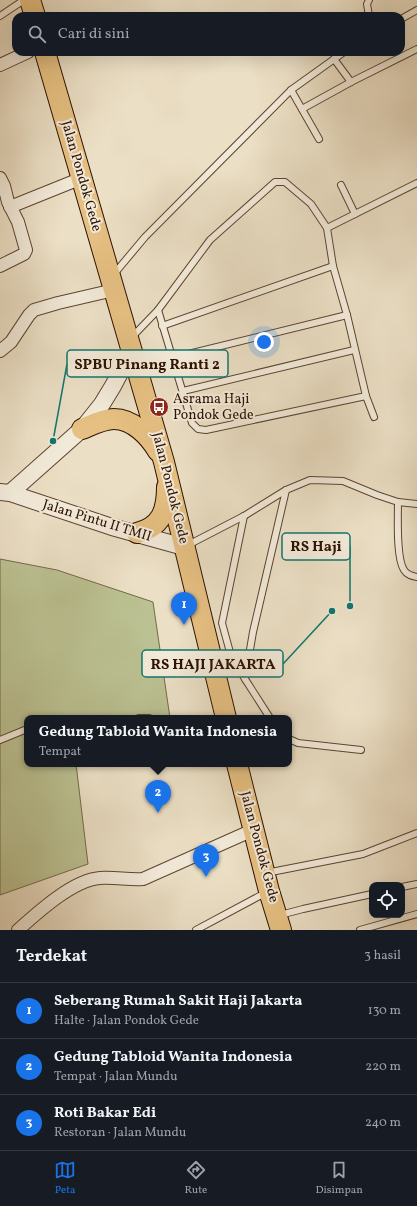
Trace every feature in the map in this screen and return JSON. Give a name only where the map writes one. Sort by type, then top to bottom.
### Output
[{"type":"main road","points":[[30,0],[34,12]]},
{"type":"main road","name":"Jalan Pondok Gede","points":[[46,56],[165,465],[225,715]]},
{"type":"main road","points":[[82,429],[104,420],[115,419],[128,422],[142,431],[152,442],[165,465],[166,502],[163,512],[154,527],[137,534]]},
{"type":"main road","name":"Jalan Pondok Gede","points":[[238,767],[279,923]]},
{"type":"street","points":[[0,65],[19,56]]},
{"type":"street","points":[[0,178],[4,186],[6,205],[18,222],[26,250],[24,254],[0,266]]},
{"type":"street","points":[[6,205],[82,178]]},
{"type":"street","points":[[0,351],[10,342],[34,310],[112,284]]},
{"type":"street","name":"Jalan Pintu II TMII","points":[[3,491],[82,429],[114,386],[130,345]]},
{"type":"street","name":"Jalan Pintu II TMII","points":[[3,491],[137,534],[184,547]]},
{"type":"street","points":[[18,930],[49,904],[76,886],[100,878],[134,880],[144,879],[254,830]]},
{"type":"lane","points":[[0,16],[24,0]]},
{"type":"lane","points":[[368,0],[366,4],[368,12]]},
{"type":"lane","points":[[405,17],[417,10]]},
{"type":"lane","points":[[405,55],[417,49]]},
{"type":"lane","points":[[112,284],[146,238],[292,90],[337,56]]},
{"type":"lane","points":[[302,109],[403,56]]},
{"type":"lane","points":[[334,58],[351,82]]},
{"type":"lane","points":[[292,90],[319,139]]},
{"type":"lane","points":[[130,345],[210,240],[275,182],[285,182],[311,204],[327,228],[333,266],[347,314],[354,350],[366,396],[374,417]]},
{"type":"lane","points":[[327,228],[417,183]]},
{"type":"lane","points":[[341,185],[356,214]]},
{"type":"lane","points":[[162,326],[333,266]]},
{"type":"lane","points":[[158,310],[194,426],[198,429],[206,430],[366,396]]},
{"type":"lane","points":[[172,358],[347,314]]},
{"type":"lane","points":[[183,392],[354,350]]},
{"type":"lane","points":[[184,547],[244,516],[286,490],[310,480],[343,481],[398,502],[417,504]]},
{"type":"lane","points":[[245,679],[253,632],[286,490]]},
{"type":"lane","points":[[398,502],[400,559],[404,570],[409,575],[417,578]]},
{"type":"lane","points":[[244,516],[222,623],[232,656],[268,715]]},
{"type":"lane","points":[[0,740],[24,730]]},
{"type":"lane","points":[[292,741],[298,744],[361,750]]},
{"type":"lane","points":[[196,930],[267,882],[363,854],[417,833]]},
{"type":"lane","points":[[405,886],[417,884]]},
{"type":"lane","points":[[279,923],[303,909],[369,895]]},
{"type":"lane","points":[[360,930],[417,914]]},
{"type":"green space","points":[[0,559],[57,570],[153,602],[170,715],[24,715],[24,767],[76,767],[88,864],[0,895]]},
{"type":"place","name":"Asrama Haji Pondok Gede","points":[[159,407]]},
{"type":"place","name":"SPBU Pinang Ranti 2","points":[[53,441]]},
{"type":"place","name":"RS Haji","points":[[350,606]]},
{"type":"place","name":"RS HAJI JAKARTA","points":[[332,611]]},
{"type":"place","name":"Seberang Rumah Sakit Haji Jakarta","points":[[184,625]]},
{"type":"place","name":"Gedung Tabloid Wanita Indonesia","points":[[158,813]]},
{"type":"place","name":"Roti Bakar Edi","points":[[206,877]]}]
